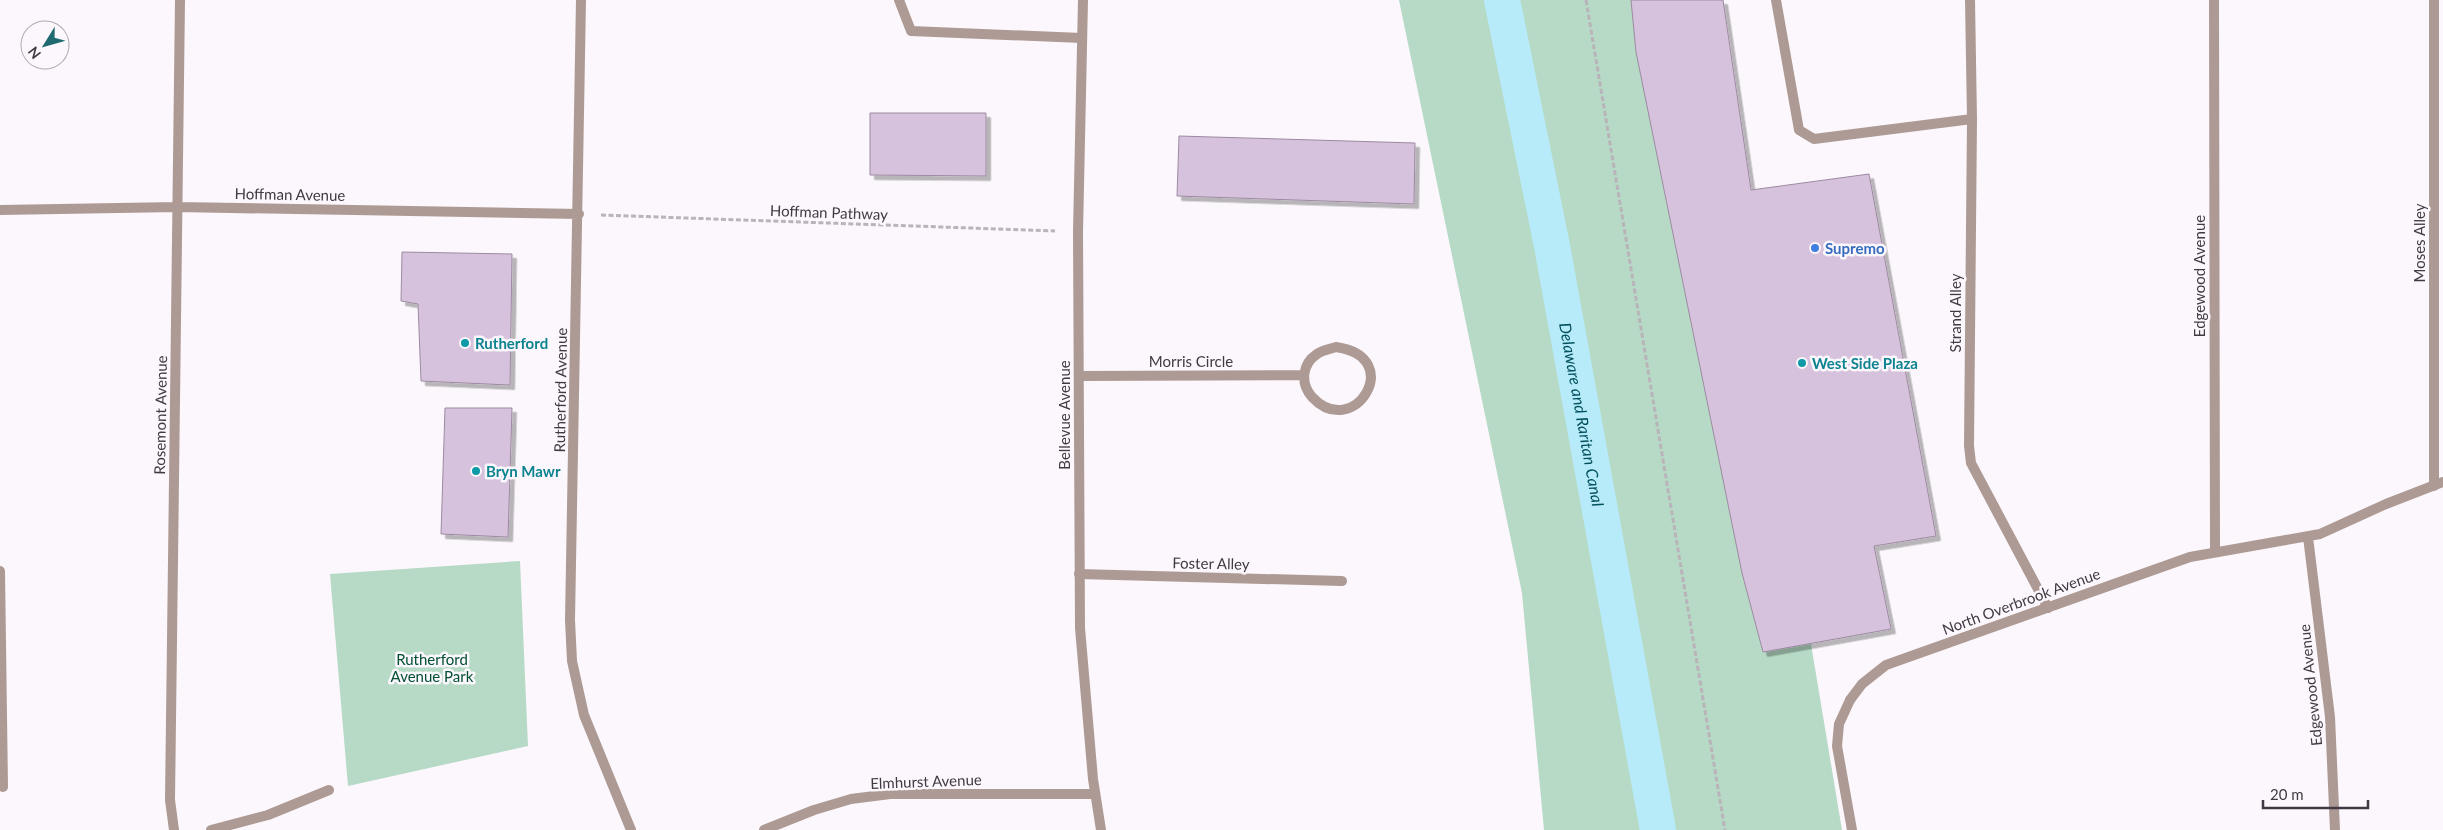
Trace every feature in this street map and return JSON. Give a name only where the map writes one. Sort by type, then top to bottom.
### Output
[{"type":"street","name":"Rosemont Avenue","points":[[174,830],[170,800],[180,0]]},
{"type":"street","name":"Rutherford Avenue","points":[[581,0],[579,214],[570,610],[572,661],[584,714],[631,830]]},
{"type":"street","points":[[899,0],[911,31],[1082,38]]},
{"type":"street","name":"Bellevue Avenue","points":[[1083,0],[1078,232],[1080,628],[1100,830]]},
{"type":"street","points":[[1776,0],[1800,130],[1814,139],[1972,119]]},
{"type":"street","name":"Strand Alley","points":[[1970,0],[1972,119],[1969,446],[1971,463],[2048,608]]},
{"type":"street","name":"Edgewood Avenue","points":[[2214,0],[2215,551]]},
{"type":"street","name":"Moses Alley","points":[[2434,0],[2438,484]]},
{"type":"street","name":"Hoffman Avenue","points":[[0,210],[177,207],[579,214]]},
{"type":"street","points":[[1336,347],[1350,349],[1364,359],[1371,375],[1368,393],[1359,403],[1347,409],[1332,409],[1314,399],[1307,389],[1303,375],[1308,363],[1318,353],[1336,347]]},
{"type":"street","name":"Morris Circle","points":[[1080,376],[1303,375]]},
{"type":"street","points":[[2308,537],[2438,484]]},
{"type":"street","name":"Edgewood Avenue","points":[[2308,537],[2330,717],[2335,830]]},
{"type":"street","name":"North Overbrook Avenue","points":[[1852,830],[1837,746],[1839,724],[1850,700],[1862,684],[1886,665],[2190,557],[2215,551],[2308,537]]},
{"type":"street","points":[[0,571],[3,787]]},
{"type":"street","name":"Foster Alley","points":[[1079,574],[1342,580]]},
{"type":"street","points":[[211,830],[268,815],[329,790]]},
{"type":"street","name":"Elmhurst Avenue","points":[[764,830],[814,810],[842,802],[890,794],[1095,794]]},
{"type":"path","points":[[1586,0],[1725,830]]},
{"type":"path","name":"Hoffman Pathway","points":[[579,214],[1078,232]]},
{"type":"green space","points":[[1399,0],[1647,0],[1807,620],[1842,830],[1544,830],[1522,593]]},
{"type":"green space","name":"Rutherford Avenue Park","points":[[520,561],[528,746],[348,786],[330,574]]},
{"type":"building","name":"West Side Plaza","points":[[1631,0],[1723,0],[1751,190],[1869,174],[1936,536],[1874,546],[1891,629],[1763,652],[1742,573],[1636,52]]},
{"type":"building","points":[[870,113],[986,113],[986,176],[870,175]]},
{"type":"building","points":[[1179,136],[1415,143],[1414,204],[1177,196]]},
{"type":"building","name":"Rutherford","points":[[402,252],[512,254],[510,385],[421,381],[418,304],[401,301]]},
{"type":"building","name":"Bryn Mawr","points":[[445,408],[512,408],[508,537],[441,534]]},
{"type":"waterway","name":"Delaware and Raritan Canal","points":[[1502,0],[1552,246],[1658,830]]},
{"type":"place","name":"Supremo","points":[[1815,248]]},
{"type":"place","name":"Rutherford","points":[[465,343]]},
{"type":"place","name":"West Side Plaza","points":[[1802,363]]},
{"type":"place","name":"Bryn Mawr","points":[[476,471]]}]
